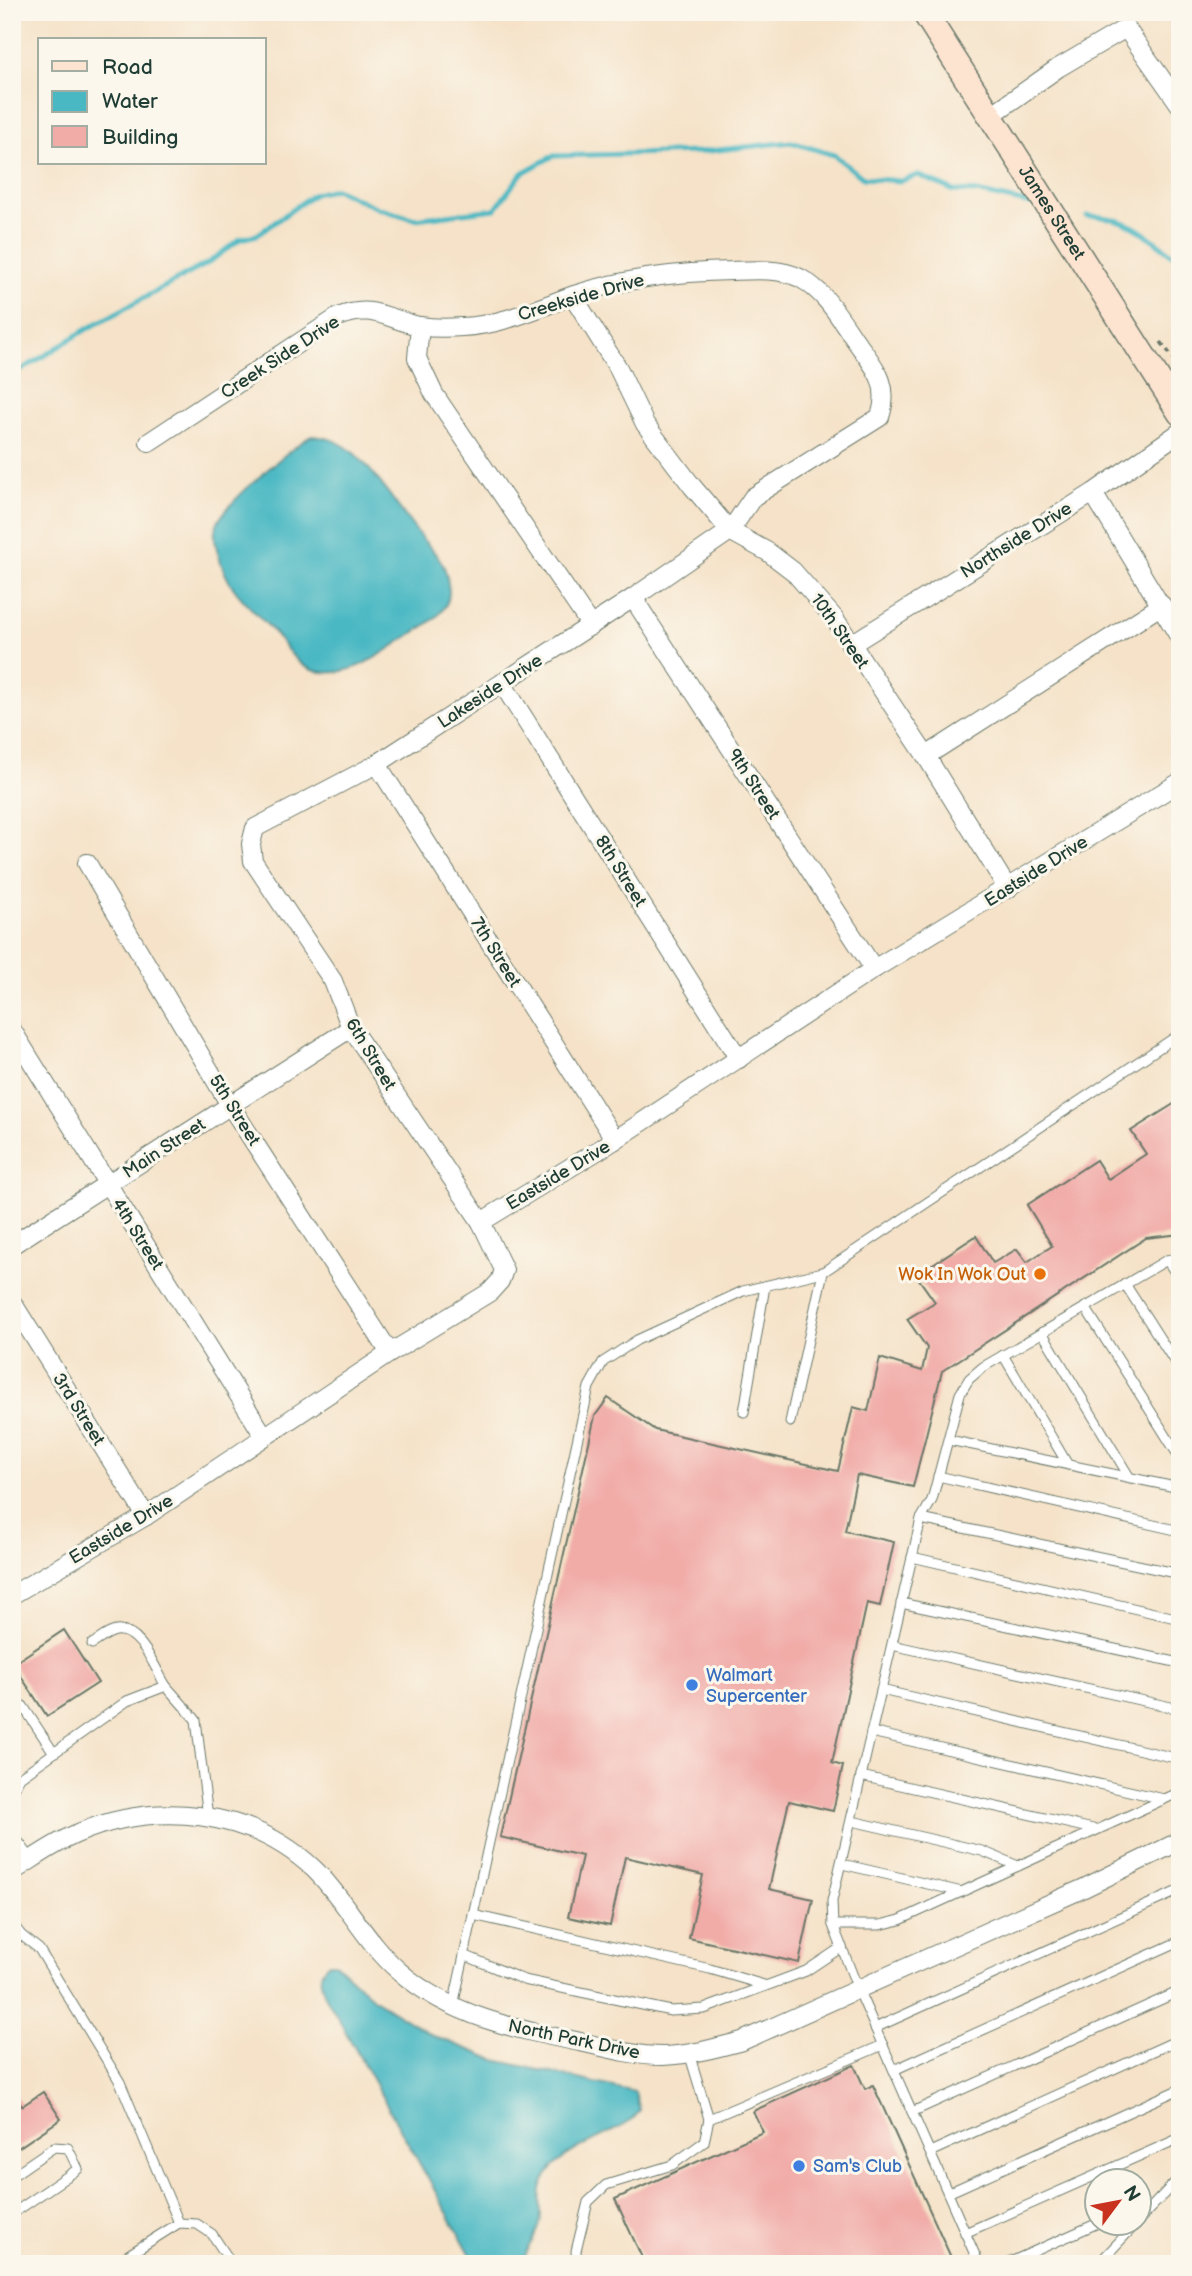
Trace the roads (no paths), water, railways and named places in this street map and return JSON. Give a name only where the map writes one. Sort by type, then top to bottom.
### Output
[{"type":"street","name":"James Street","points":[[924,12],[1180,413]]},
{"type":"street","points":[[989,116],[1129,20],[1180,105]]},
{"type":"street","name":"Creekside Drive","points":[[420,326],[463,327],[504,319],[624,281],[687,272],[773,271],[799,278],[830,302],[884,383],[886,400],[880,417],[753,497],[730,531]]},
{"type":"street","name":"10th Street","points":[[573,296],[618,368],[645,424],[730,531],[768,551],[793,571],[835,619],[926,756],[1008,890]]},
{"type":"street","name":"Creek Side Drive","points":[[149,442],[338,317],[356,310],[377,312],[420,326]]},
{"type":"street","points":[[420,326],[417,358],[435,394],[591,626]]},
{"type":"street","name":"Northside Drive","points":[[850,645],[1093,493],[1180,432]]},
{"type":"street","points":[[1093,493],[1180,638]]},
{"type":"street","name":"Lakeside Drive","points":[[251,844],[255,828],[377,764],[634,598],[730,531]]},
{"type":"street","name":"9th Street","points":[[634,598],[874,969]]},
{"type":"street","points":[[926,756],[1162,605]]},
{"type":"street","name":"8th Street","points":[[502,683],[739,1059]]},
{"type":"street","name":"7th Street","points":[[377,764],[615,1140]]},
{"type":"street","name":"Eastside Drive","points":[[15,1588],[146,1516],[390,1353],[490,1292],[500,1281],[504,1270],[481,1222],[615,1140],[874,969],[1008,890],[1180,782]]},
{"type":"street","name":"6th Street","points":[[251,844],[253,861],[333,981],[351,1028],[481,1222]]},
{"type":"street","name":"5th Street","points":[[87,863],[230,1105],[390,1353]]},
{"type":"street","name":"Main Street","points":[[12,1245],[351,1028]]},
{"type":"street","name":"4th Street","points":[[12,1030],[264,1436]]},
{"type":"street","name":"3rd Street","points":[[12,1303],[146,1516]]},
{"type":"street","name":"North Park Drive","points":[[12,1872],[78,1833],[126,1818],[162,1814],[208,1817],[271,1837],[295,1852],[334,1891],[375,1947],[399,1971],[453,2006],[515,2029],[631,2053],[662,2056],[741,2041],[1080,1890],[1180,1841]]},
{"type":"lane","points":[[453,2006],[589,1387],[603,1362],[637,1340],[713,1303],[765,1286],[824,1272],[1180,1034]]},
{"type":"lane","points":[[979,2264],[858,1989],[833,1925],[832,1902],[921,1520],[932,1500],[960,1394],[969,1379],[1003,1355],[1167,1260],[1180,1257]]},
{"type":"lane","points":[[1167,1260],[1180,1280]]},
{"type":"lane","points":[[790,1422],[824,1272]]},
{"type":"lane","points":[[1125,1284],[1180,1370]]},
{"type":"lane","points":[[744,1412],[765,1286]]},
{"type":"lane","points":[[1085,1307],[1180,1458]]},
{"type":"lane","points":[[1042,1332],[1130,1478]]},
{"type":"lane","points":[[1003,1355],[1068,1465]]},
{"type":"lane","points":[[949,1440],[1180,1488]]},
{"type":"lane","points":[[938,1476],[1180,1531]]},
{"type":"lane","points":[[921,1520],[1180,1574]]},
{"type":"lane","points":[[912,1558],[1180,1619]]},
{"type":"lane","points":[[901,1603],[1180,1662]]},
{"type":"lane","points":[[92,1644],[115,1631],[129,1632],[139,1640],[166,1686],[196,1720],[208,1817]]},
{"type":"lane","points":[[892,1645],[1180,1709]]},
{"type":"lane","points":[[12,1793],[20,1777],[127,1700],[166,1686]]},
{"type":"lane","points":[[881,1690],[1180,1759]]},
{"type":"lane","points":[[12,1701],[23,1706],[54,1753]]},
{"type":"lane","points":[[871,1732],[1166,1800]]},
{"type":"lane","points":[[861,1776],[1093,1829]]},
{"type":"lane","points":[[833,1925],[880,1925],[962,1892],[1093,1829],[1180,1792]]},
{"type":"lane","points":[[852,1821],[982,1851],[1018,1866]]},
{"type":"lane","points":[[12,1833],[32,1860]]},
{"type":"lane","points":[[842,1864],[962,1892]]},
{"type":"lane","points":[[875,2028],[1180,1889]]},
{"type":"lane","points":[[473,1916],[710,1969],[764,1985]]},
{"type":"lane","points":[[12,1923],[17,1935],[39,1949],[120,2082],[179,2223]]},
{"type":"lane","points":[[894,2070],[1180,1941]]},
{"type":"lane","points":[[464,1955],[524,1980],[671,2011],[704,2009],[806,1971],[842,1947]]},
{"type":"lane","points":[[912,2112],[1180,1991]]},
{"type":"lane","points":[[929,2152],[1180,2039]]},
{"type":"lane","points":[[709,2119],[883,2045]]},
{"type":"lane","points":[[578,2264],[576,2251],[587,2202],[606,2185],[672,2165],[704,2142],[709,2119],[689,2053]]},
{"type":"lane","points":[[948,2193],[1180,2090]]},
{"type":"lane","points":[[965,2233],[1180,2138]]},
{"type":"lane","points":[[12,2176],[54,2147],[68,2148],[78,2169],[12,2214]]},
{"type":"lane","points":[[1154,2201],[1180,2177]]},
{"type":"lane","points":[[114,2264],[179,2223],[197,2224],[212,2234],[232,2264]]},
{"type":"lane","points":[[1006,2264],[1084,2229]]},
{"type":"lane","points":[[1098,2264],[1123,2238]]},
{"type":"water","points":[[311,436],[337,442],[365,464],[440,561],[449,591],[442,611],[425,625],[382,654],[359,666],[335,672],[322,672],[306,667],[287,650],[233,587],[222,566],[215,537],[216,527],[230,505],[273,465]]},
{"type":"water","points":[[329,1963],[335,1963],[374,1999],[434,2036],[495,2060],[635,2092],[640,2110],[633,2119],[569,2154],[548,2174],[541,2191],[540,2224],[526,2252],[525,2264],[476,2264],[325,1995],[321,1978]]},
{"type":"waterway","points":[[12,376],[87,329],[208,263],[240,239],[257,235],[314,194],[335,189],[380,209],[415,219],[495,209],[522,173],[553,156],[700,152],[791,142],[834,155],[863,178],[901,181],[918,175],[954,191],[977,192],[1031,204]]},
{"type":"waterway","points":[[1087,216],[1115,220],[1138,229],[1180,261]]},
{"type":"place","name":"Wok In Wok Out","points":[[1040,1274]]},
{"type":"place","name":"Walmart Supercenter","points":[[692,1685]]},
{"type":"place","name":"Sam's Club","points":[[799,2166]]}]
